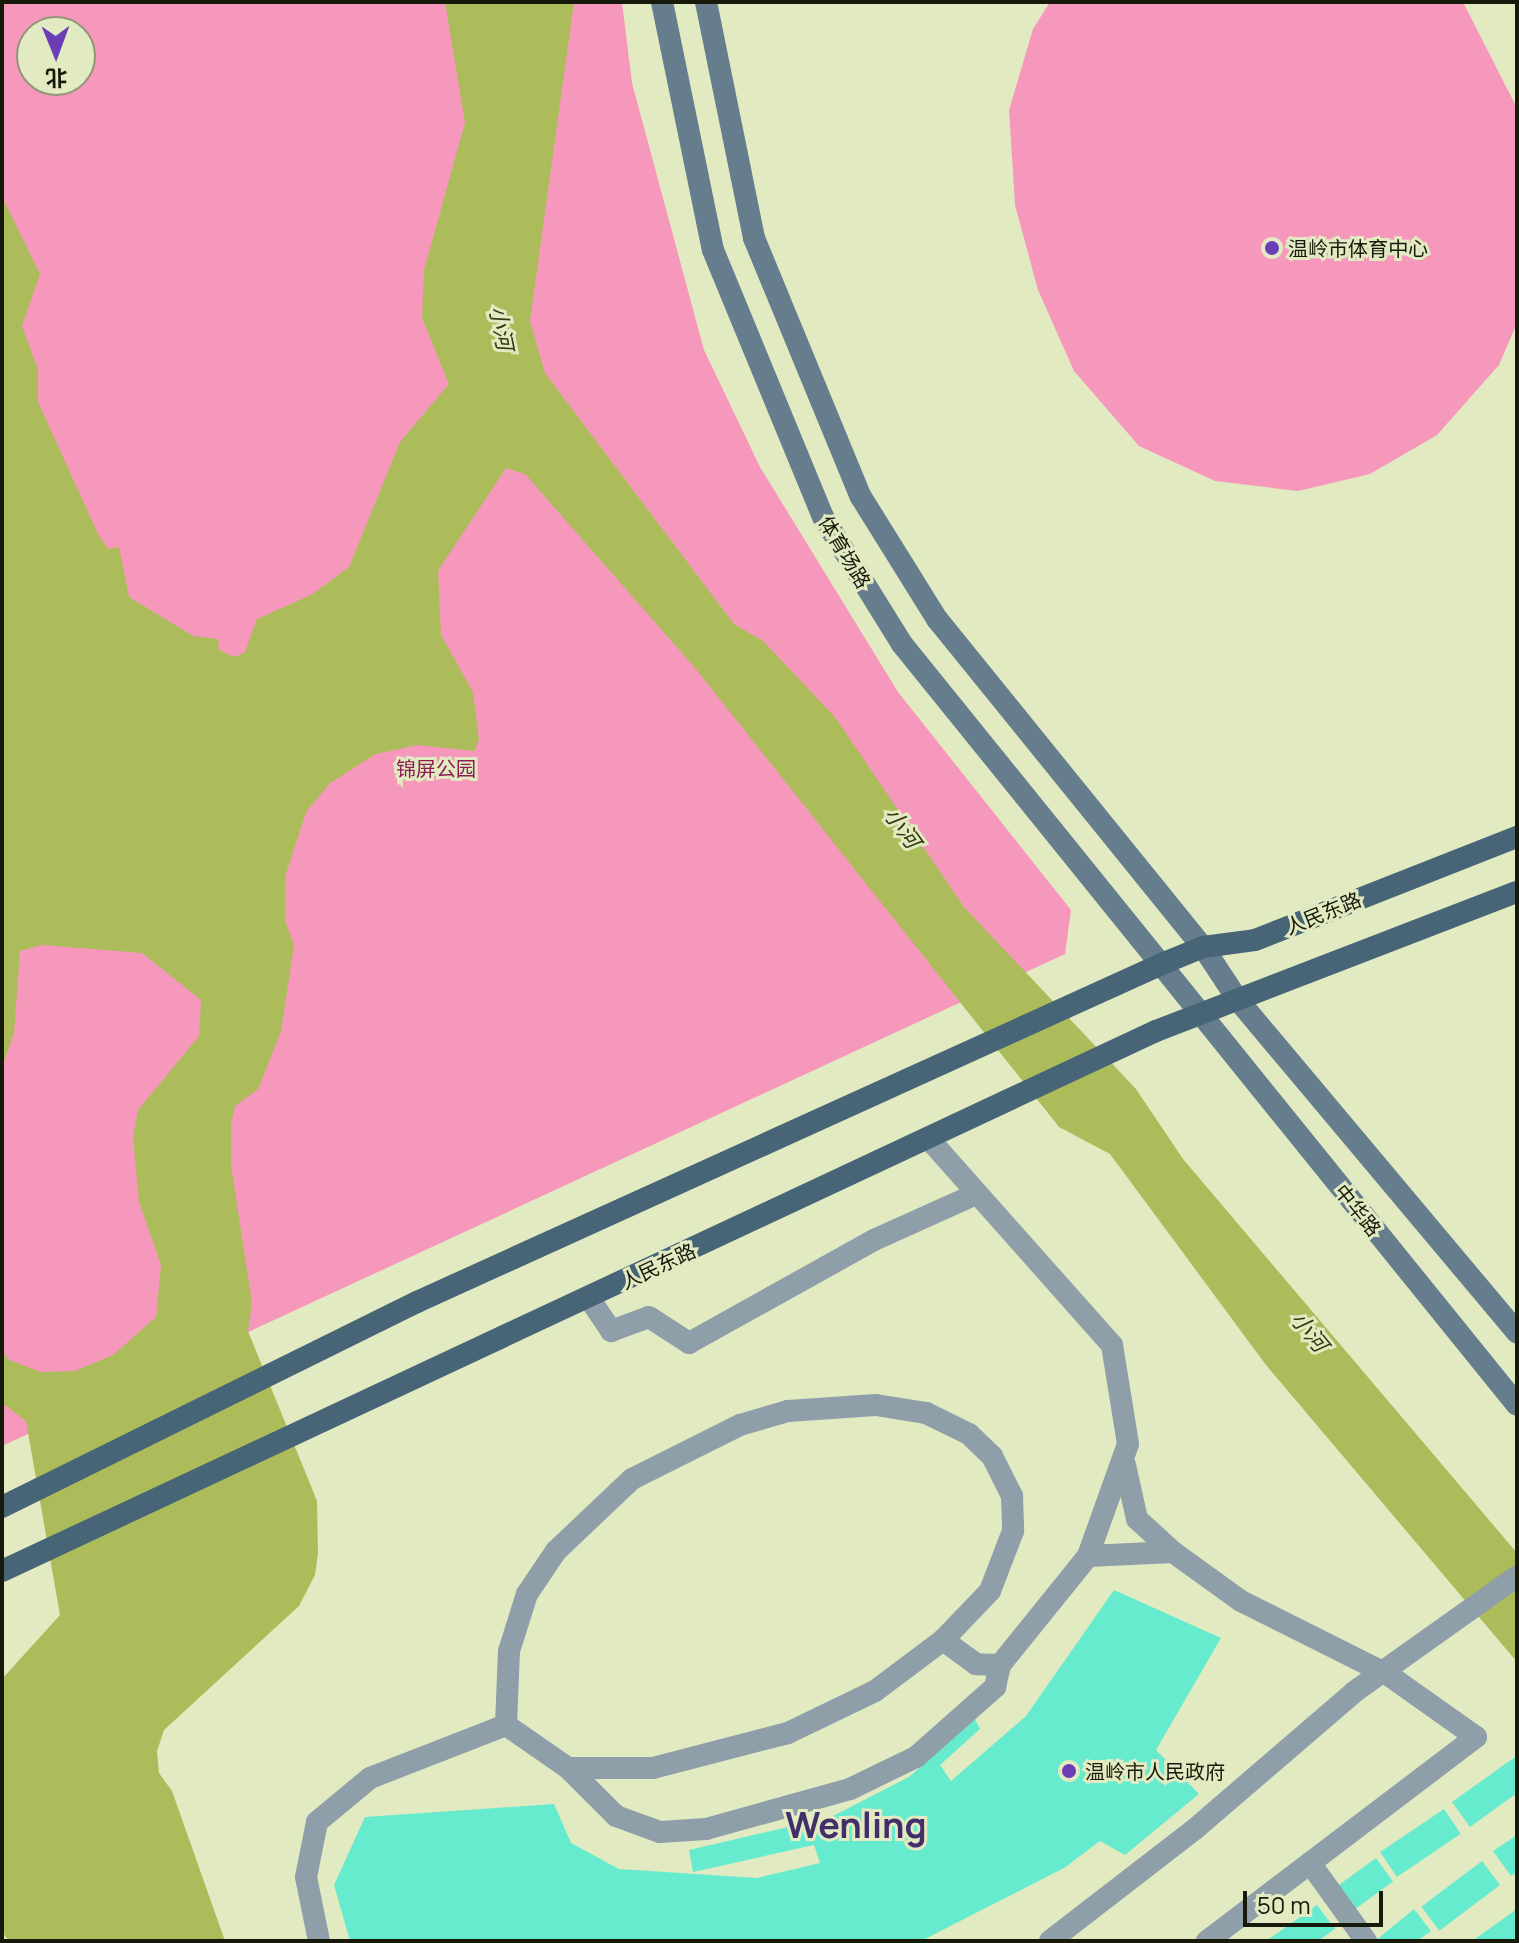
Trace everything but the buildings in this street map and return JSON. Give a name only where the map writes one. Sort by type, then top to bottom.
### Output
[{"type":"main road","name":"体育场路","points":[[662,2],[713,250],[823,517],[902,644],[1164,963],[1199,1014]]},
{"type":"main road","points":[[706,2],[754,238],[861,497],[937,619],[1203,947],[1238,1000],[1517,1333]]},
{"type":"main road","name":"人民东路","points":[[2,1507],[274,1377],[417,1302],[1128,982],[1164,963],[1203,947],[1255,940],[1517,837]]},
{"type":"main road","points":[[1199,1014],[1517,892]]},
{"type":"main road","name":"人民东路","points":[[2,1571],[304,1433],[1012,1098],[1199,1014]]},
{"type":"main road","name":"中华路","points":[[1199,1014],[1517,1405]]},
{"type":"street","points":[[929,1139],[966,1174],[976,1194],[1112,1345],[1125,1465],[1137,1519],[1173,1552],[1241,1601],[1387,1674],[1476,1737],[1207,1941]]},
{"type":"street","points":[[589,1298],[611,1331],[649,1317],[689,1343],[874,1240],[976,1194]]},
{"type":"street","points":[[506,1725],[509,1651],[527,1594],[556,1551],[632,1479],[740,1425],[788,1411],[876,1405],[926,1413],[969,1434],[992,1456],[1012,1496],[1013,1531],[990,1591],[943,1640],[875,1691],[788,1733],[653,1768],[568,1768]]},
{"type":"street","points":[[506,1725],[568,1768],[616,1816],[660,1832],[764,1817],[850,1789],[916,1757],[995,1687],[1000,1665],[1088,1556],[1125,1465]]},
{"type":"street","points":[[1088,1556],[1173,1552]]},
{"type":"street","points":[[1050,1941],[1195,1829],[1354,1692],[1387,1674],[1517,1576]]},
{"type":"street","points":[[943,1640],[976,1664],[1000,1665]]},
{"type":"street","points":[[319,1941],[306,1877],[317,1822],[370,1778],[506,1725]]},
{"type":"street","points":[[1310,1863],[1366,1941]]},
{"type":"green space","name":"锦屏公园","points":[[2,2],[622,2],[632,83],[704,350],[760,467],[898,692],[1071,910],[1065,954],[2,1446]]},
{"type":"green space","name":"温岭市体育中心","points":[[1050,2],[1463,2],[1517,108],[1517,323],[1499,365],[1437,435],[1370,474],[1298,491],[1215,481],[1139,446],[1074,371],[1038,290],[1015,205],[1009,110],[1033,29]]},
{"type":"water","name":"小河","points":[[445,2],[574,2],[530,321],[545,373],[734,624],[763,641],[835,717],[964,907],[1136,1089],[1183,1159],[1517,1553],[1517,1662],[1266,1365],[1110,1154],[1059,1127],[695,668],[525,474],[506,468],[438,571],[441,635],[473,692],[479,740],[474,751],[417,745],[376,754],[330,783],[306,812],[285,877],[285,920],[294,946],[281,1031],[258,1089],[235,1106],[231,1125],[231,1165],[252,1303],[248,1331],[317,1501],[318,1554],[315,1575],[299,1606],[164,1730],[157,1751],[159,1773],[172,1791],[225,1941],[9,1941],[2,1932],[2,1679],[60,1615],[26,1421],[2,1403],[2,1350],[9,1360],[41,1372],[75,1371],[113,1355],[156,1317],[161,1265],[139,1202],[133,1137],[138,1110],[199,1036],[201,1000],[142,953],[42,945],[20,951],[14,1033],[2,1068],[2,197],[40,274],[22,326],[38,370],[38,402],[98,534],[108,549],[119,547],[129,597],[193,636],[218,639],[219,650],[235,657],[245,652],[257,619],[311,595],[349,567],[400,442],[449,384],[422,318],[424,270],[465,123]]},
{"type":"place","name":"温岭市体育中心","points":[[1272,248]]},
{"type":"place","name":"温岭市人民政府","points":[[1069,1771]]},
{"type":"district","name":"Wenling","points":[[856,1825]]}]
